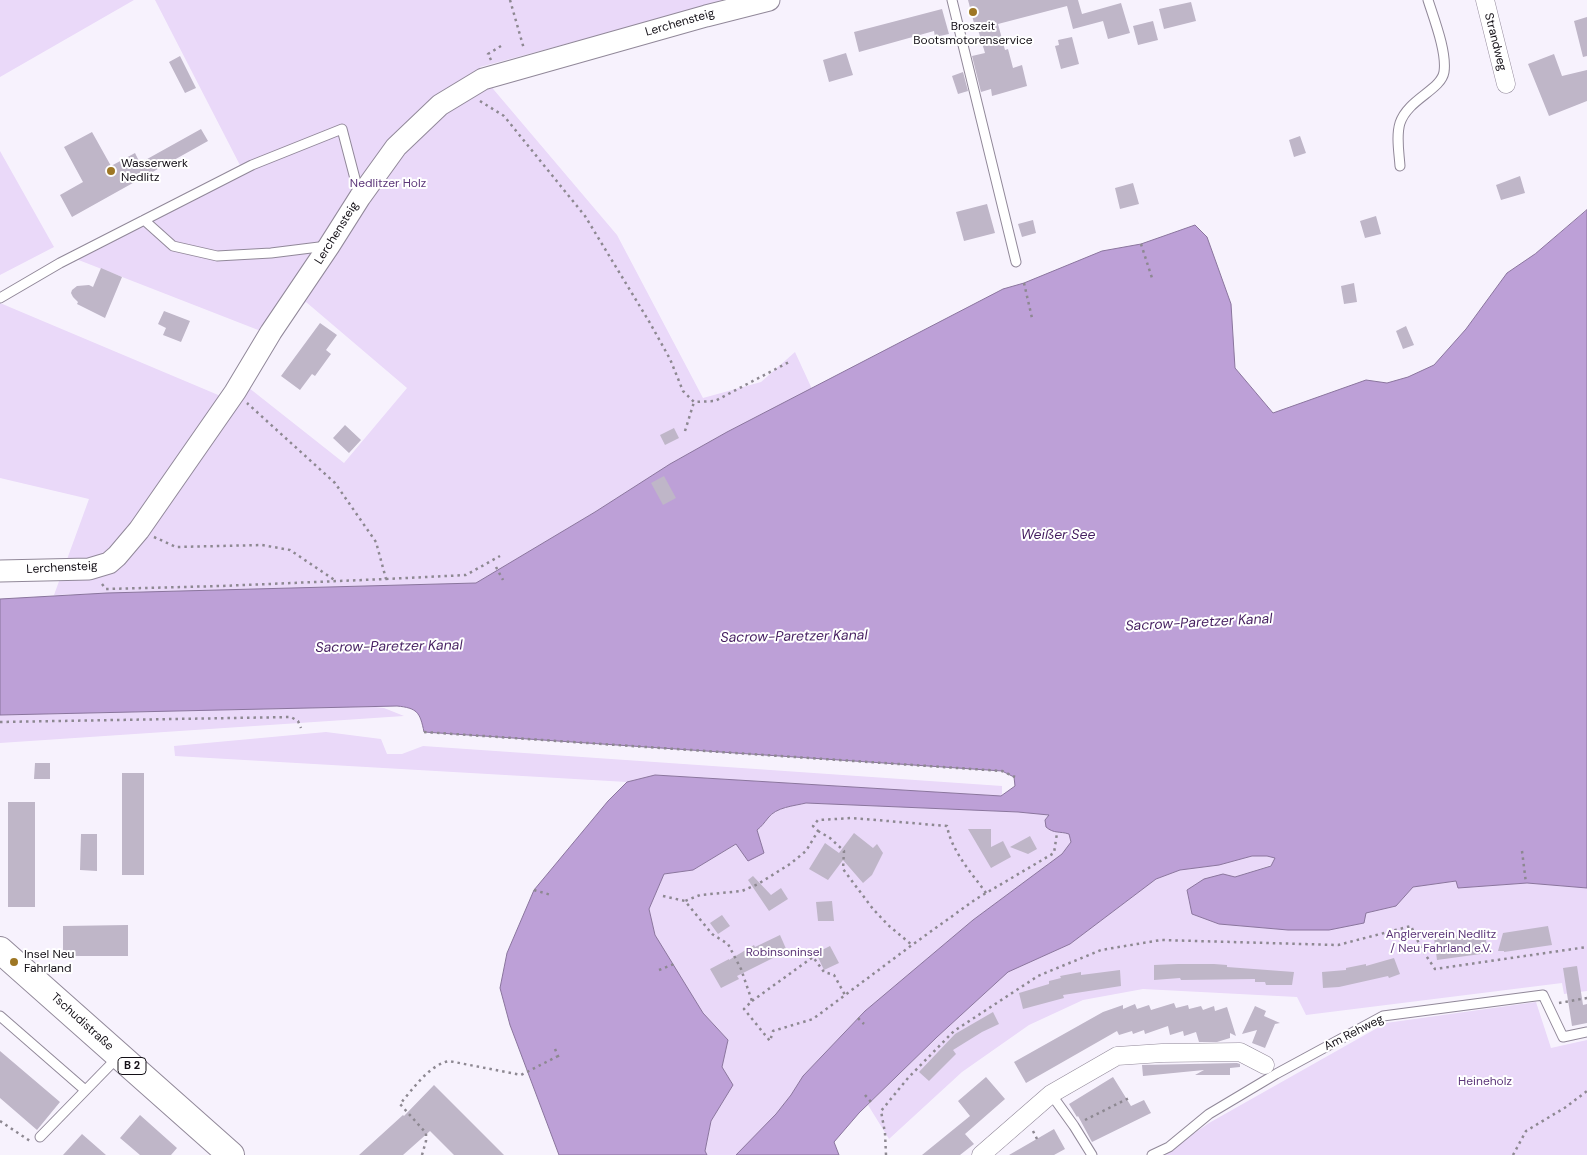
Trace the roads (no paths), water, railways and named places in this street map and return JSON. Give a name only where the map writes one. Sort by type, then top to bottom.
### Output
[{"type":"main road","name":"Tschudistraße","points":[[0,950],[231,1155]]},
{"type":"street","name":"Lerchensteig","points":[[0,571],[89,569],[109,563],[139,530],[235,392],[271,332],[330,246],[360,197],[396,147],[440,105],[483,79],[769,0]]},
{"type":"street","name":"Strandweg","points":[[1485,0],[1506,84]]},
{"type":"street","points":[[981,1155],[1051,1094],[1117,1056],[1162,1053],[1240,1052],[1265,1065]]},
{"type":"lane","points":[[952,0],[1016,262]]},
{"type":"lane","points":[[1400,166],[1398,137],[1400,124],[1405,112],[1440,82],[1444,72],[1441,46],[1428,0]]},
{"type":"lane","points":[[0,298],[60,263],[252,165],[342,129],[360,197]]},
{"type":"lane","points":[[144,220],[173,246],[217,256],[271,253],[330,246]]},
{"type":"lane","name":"Am Rehweg","points":[[1152,1155],[1169,1147],[1209,1114],[1276,1074],[1383,1016],[1543,995],[1563,1037],[1587,1032]]},
{"type":"lane","points":[[0,1016],[86,1090]]},
{"type":"lane","points":[[40,1137],[120,1055]]},
{"type":"lane","points":[[1051,1094],[1092,1155]]},
{"type":"water","name":"Weißer See","points":[[1587,210],[1587,888],[1527,883],[1458,888],[1456,881],[1413,887],[1396,906],[1366,913],[1364,923],[1329,930],[1288,930],[1219,924],[1192,914],[1187,890],[1204,879],[1223,874],[1235,877],[1271,866],[1275,858],[1252,856],[1219,865],[1180,870],[1156,879],[1070,944],[1008,972],[937,1037],[859,1113],[834,1142],[839,1155],[736,1155],[776,1114],[803,1076],[865,1011],[973,920],[1062,854],[1071,842],[1069,834],[1054,832],[1046,827],[1045,820],[1049,815],[806,803],[771,814],[757,830],[764,853],[748,861],[736,844],[693,870],[664,874],[649,909],[655,935],[703,1013],[728,1040],[722,1067],[733,1085],[711,1121],[705,1151],[707,1155],[559,1155],[510,1025],[500,988],[507,953],[534,890],[608,801],[627,782],[655,775],[1001,796],[1015,786],[1014,777],[1002,771],[424,732],[421,720],[416,712],[409,708],[397,706],[0,715],[0,599],[107,593],[476,583],[595,512],[670,464],[727,432],[1003,289],[1024,283],[1102,251],[1141,244],[1195,225],[1207,237],[1231,304],[1235,368],[1273,413],[1366,380],[1387,383],[1408,377],[1434,365],[1466,329],[1507,273],[1535,254]]},
{"type":"place","name":"Broszeit Bootsmotorenservice","points":[[973,12]]},
{"type":"place","name":"Wasserwerk Nedlitz","points":[[111,171]]},
{"type":"place","name":"Insel Neu Fahrland","points":[[14,962]]},
{"type":"park label","name":"Nedlitzer Holz","points":[[388,184]]},
{"type":"park label","name":"Anglerverein Nedlitz / Neu Fahrland e.V.","points":[[1441,942]]},
{"type":"park label","name":"Robinsoninsel","points":[[784,953]]},
{"type":"park label","name":"Heineholz","points":[[1485,1082]]},
{"type":"water label","name":"Sacrow-Paretzer Kanal","points":[[1199,623]]},
{"type":"water label","name":"Sacrow-Paretzer Kanal","points":[[794,637]]},
{"type":"water label","name":"Sacrow-Paretzer Kanal","points":[[389,647]]}]
